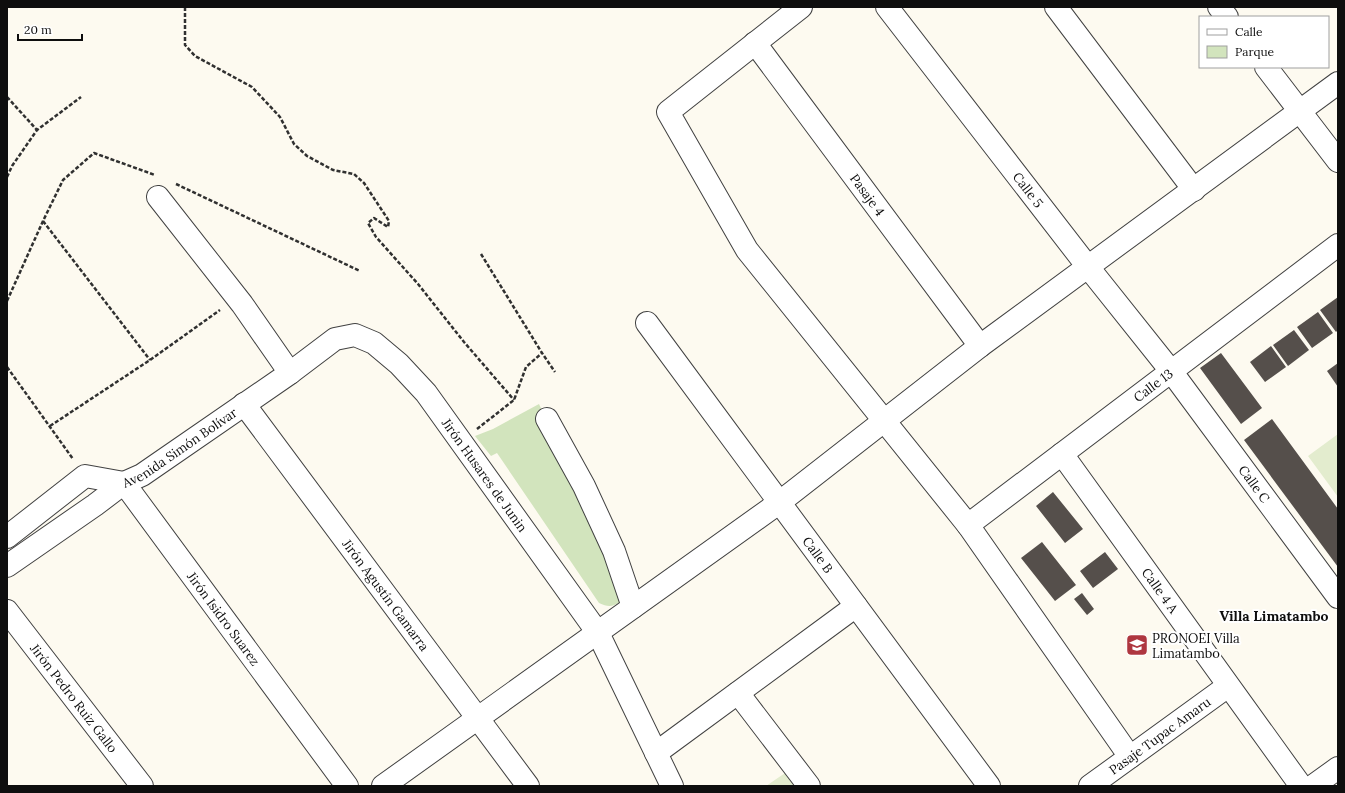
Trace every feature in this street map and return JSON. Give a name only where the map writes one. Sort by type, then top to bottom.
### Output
[{"type":"street","points":[[801,7],[668,112],[747,250],[968,525],[1130,757]]},
{"type":"street","name":"Calle 5","points":[[887,7],[1088,267],[1171,371]]},
{"type":"street","points":[[1056,7],[1194,190]]},
{"type":"street","points":[[1219,7],[1226,16]]},
{"type":"street","name":"Pasaje 4","points":[[755,44],[980,346]]},
{"type":"street","points":[[1267,68],[1338,161]]},
{"type":"street","points":[[383,786],[780,502],[980,346],[1338,83]]},
{"type":"street","points":[[159,187],[290,372]]},
{"type":"street","name":"Calle 13","points":[[968,525],[1338,244]]},
{"type":"street","name":"Calle B","points":[[647,323],[990,786]]},
{"type":"street","name":"Avenida Simón Bolívar","points":[[7,566],[124,483],[142,475],[335,339],[355,335]]},
{"type":"street","name":"Jirón Husares de Junin","points":[[355,335],[374,343],[399,364],[426,393],[598,633],[672,786]]},
{"type":"street","name":"Calle C","points":[[1171,371],[1338,597]]},
{"type":"street","name":"Jirón Agustín Gamarra","points":[[244,404],[528,786]]},
{"type":"street","points":[[547,419],[584,486],[614,551],[633,607]]},
{"type":"street","name":"Calle 4 A","points":[[1062,454],[1301,786]]},
{"type":"street","points":[[7,537],[85,476],[124,483]]},
{"type":"street","name":"Jirón Isidro Suarez","points":[[124,483],[347,786]]},
{"type":"street","points":[[656,753],[856,606]]},
{"type":"street","name":"Jirón Pedro Ruiz Gallo","points":[[7,611],[142,786]]},
{"type":"street","name":"Pasaje Tupac Amaru","points":[[1090,786],[1228,686]]},
{"type":"street","points":[[738,693],[809,786]]},
{"type":"street","points":[[1313,786],[1338,768]]},
{"type":"path","points":[[185,7],[185,45],[194,56],[252,87],[280,117],[294,144],[307,156],[333,170],[354,174],[364,183],[389,221],[388,227],[374,218],[368,223],[376,237],[418,284],[464,342],[514,400]]},
{"type":"path","points":[[7,97],[37,130]]},
{"type":"path","points":[[7,177],[12,166],[37,130],[81,97]]},
{"type":"path","points":[[7,301],[63,180],[94,153],[159,187]]},
{"type":"path","points":[[174,183],[360,271]]},
{"type":"path","points":[[43,221],[150,360]]},
{"type":"path","points":[[481,254],[542,354],[555,372]]},
{"type":"path","points":[[50,426],[150,360],[238,298]]},
{"type":"path","points":[[460,441],[514,400],[526,367],[542,354]]},
{"type":"path","points":[[7,367],[85,476]]},
{"type":"green space","points":[[539,404],[624,584],[620,602],[615,605],[607,606],[599,603],[497,453],[491,456],[475,436],[493,429]]},
{"type":"green space","points":[[1338,434],[1338,497],[1308,456]]},
{"type":"green space","points":[[788,771],[798,786],[766,786]]},
{"type":"building","points":[[1338,297],[1338,330],[1336,332],[1320,310]]},
{"type":"building","points":[[1318,312],[1333,333],[1312,348],[1297,327]]},
{"type":"building","points":[[1294,330],[1309,350],[1288,366],[1273,345]]},
{"type":"building","points":[[1271,346],[1286,367],[1265,382],[1250,362]]},
{"type":"building","points":[[1221,353],[1262,408],[1241,424],[1200,368]]},
{"type":"building","points":[[1338,363],[1338,387],[1327,371]]},
{"type":"building","points":[[1272,419],[1338,509],[1338,567],[1244,440]]},
{"type":"building","points":[[1053,492],[1083,529],[1065,543],[1036,506]]},
{"type":"building","points":[[1042,542],[1076,585],[1055,601],[1021,558]]},
{"type":"building","points":[[1105,552],[1118,569],[1093,588],[1080,571]]},
{"type":"building","points":[[1082,593],[1094,609],[1087,615],[1074,599]]},
{"type":"place","name":"PRONOEI Villa Limatambo","points":[[1137,645]]},
{"type":"district","name":"Villa Limatambo","points":[[1274,616]]}]
